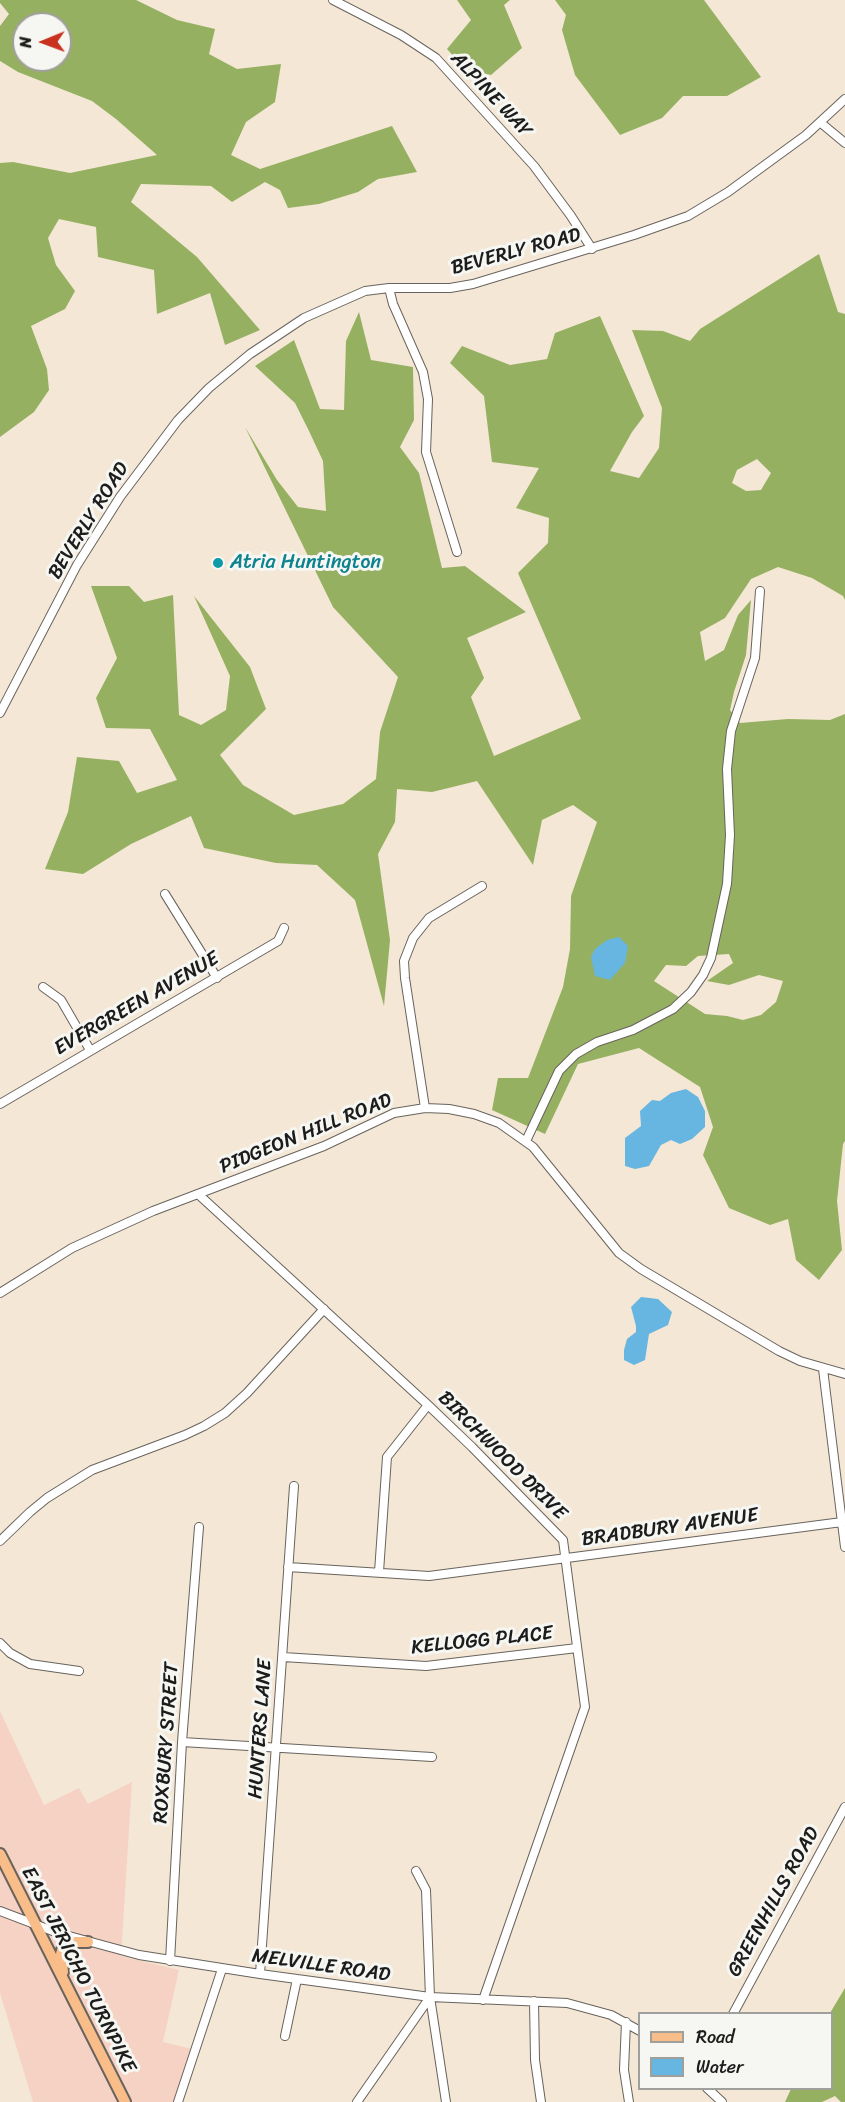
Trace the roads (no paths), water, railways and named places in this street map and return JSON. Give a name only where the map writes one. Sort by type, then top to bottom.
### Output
[{"type":"main road","name":"EAST JERICHO TURNPIKE","points":[[0,1854],[125,2102]]},
{"type":"main road","points":[[64,1982],[61,1962],[63,1947],[75,1942],[88,1942]]},
{"type":"street","name":"ALPINE WAY","points":[[333,0],[401,35],[436,58],[534,166],[592,249]]},
{"type":"street","name":"BEVERLY ROAD","points":[[0,713],[92,539],[178,420],[230,370],[297,322],[365,291],[389,288],[441,289],[466,285],[592,249],[688,216],[766,165],[821,123],[845,99]]},
{"type":"street","points":[[821,123],[845,143]]},
{"type":"street","points":[[389,288],[393,304],[425,379],[428,399],[426,452],[457,552]]},
{"type":"street","points":[[525,1142],[559,1071],[576,1054],[597,1042],[633,1030],[674,1009],[691,992],[711,958],[727,884],[730,835],[728,770],[731,731],[755,658],[760,591]]},
{"type":"street","points":[[425,1108],[404,961],[413,938],[429,918],[482,886]]},
{"type":"street","points":[[165,894],[217,978]]},
{"type":"street","name":"EVERGREEN AVENUE","points":[[0,1104],[278,941],[284,928]]},
{"type":"street","points":[[43,987],[61,1000],[90,1050]]},
{"type":"street","name":"PIDGEON HILL ROAD","points":[[0,1293],[72,1248],[153,1211],[324,1146],[394,1113],[425,1108],[449,1109],[474,1114],[499,1123],[533,1147],[619,1253],[641,1269],[779,1351],[845,1374]]},
{"type":"street","name":"BIRCHWOOD DRIVE","points":[[198,1194],[428,1405],[563,1540],[585,1707],[483,2000]]},
{"type":"street","points":[[0,1541],[47,1498],[92,1470],[185,1435],[225,1413],[247,1393],[324,1309]]},
{"type":"street","points":[[824,1368],[845,1547]]},
{"type":"street","points":[[379,1572],[387,1457],[428,1405]]},
{"type":"street","name":"HUNTERS LANE","points":[[260,1974],[294,1486]]},
{"type":"street","name":"BRADBURY AVENUE","points":[[288,1567],[429,1576],[842,1522]]},
{"type":"street","name":"ROXBURY STREET","points":[[170,1960],[182,1742],[199,1527]]},
{"type":"street","points":[[0,1644],[10,1653],[30,1664],[79,1671]]},
{"type":"street","name":"KELLOGG PLACE","points":[[283,1657],[426,1666],[577,1648]]},
{"type":"street","points":[[182,1742],[432,1758]]},
{"type":"street","name":"GREENHILLS ROAD","points":[[734,2012],[845,1807]]},
{"type":"street","points":[[416,1871],[426,1890],[430,1997],[446,2102]]},
{"type":"street","name":"MELVILLE ROAD","points":[[0,1911],[88,1942],[139,1955],[222,1969],[430,1997],[567,2004],[595,2010],[626,2022],[638,2030]]},
{"type":"street","points":[[178,2102],[222,1969]]},
{"type":"street","points":[[285,2036],[297,1979]]},
{"type":"street","points":[[357,2102],[430,1997]]},
{"type":"street","points":[[534,2001],[535,2060],[540,2102]]},
{"type":"street","points":[[626,2022],[624,2070],[629,2102]]},
{"type":"street","points":[[709,2090],[722,2102]]},
{"type":"water","points":[[619,937],[628,946],[625,963],[610,980],[595,976],[591,957],[595,949],[607,940]]},
{"type":"water","points":[[686,1089],[698,1097],[705,1111],[705,1127],[692,1139],[680,1144],[671,1140],[661,1145],[649,1166],[635,1169],[625,1166],[625,1138],[641,1126],[640,1111],[652,1100],[660,1101],[671,1093]]},
{"type":"water","points":[[641,1297],[658,1299],[672,1312],[668,1325],[649,1334],[645,1360],[634,1365],[624,1360],[624,1350],[627,1339],[636,1332],[631,1307]]},
{"type":"place","name":"Atria Huntington","points":[[218,563]]}]
